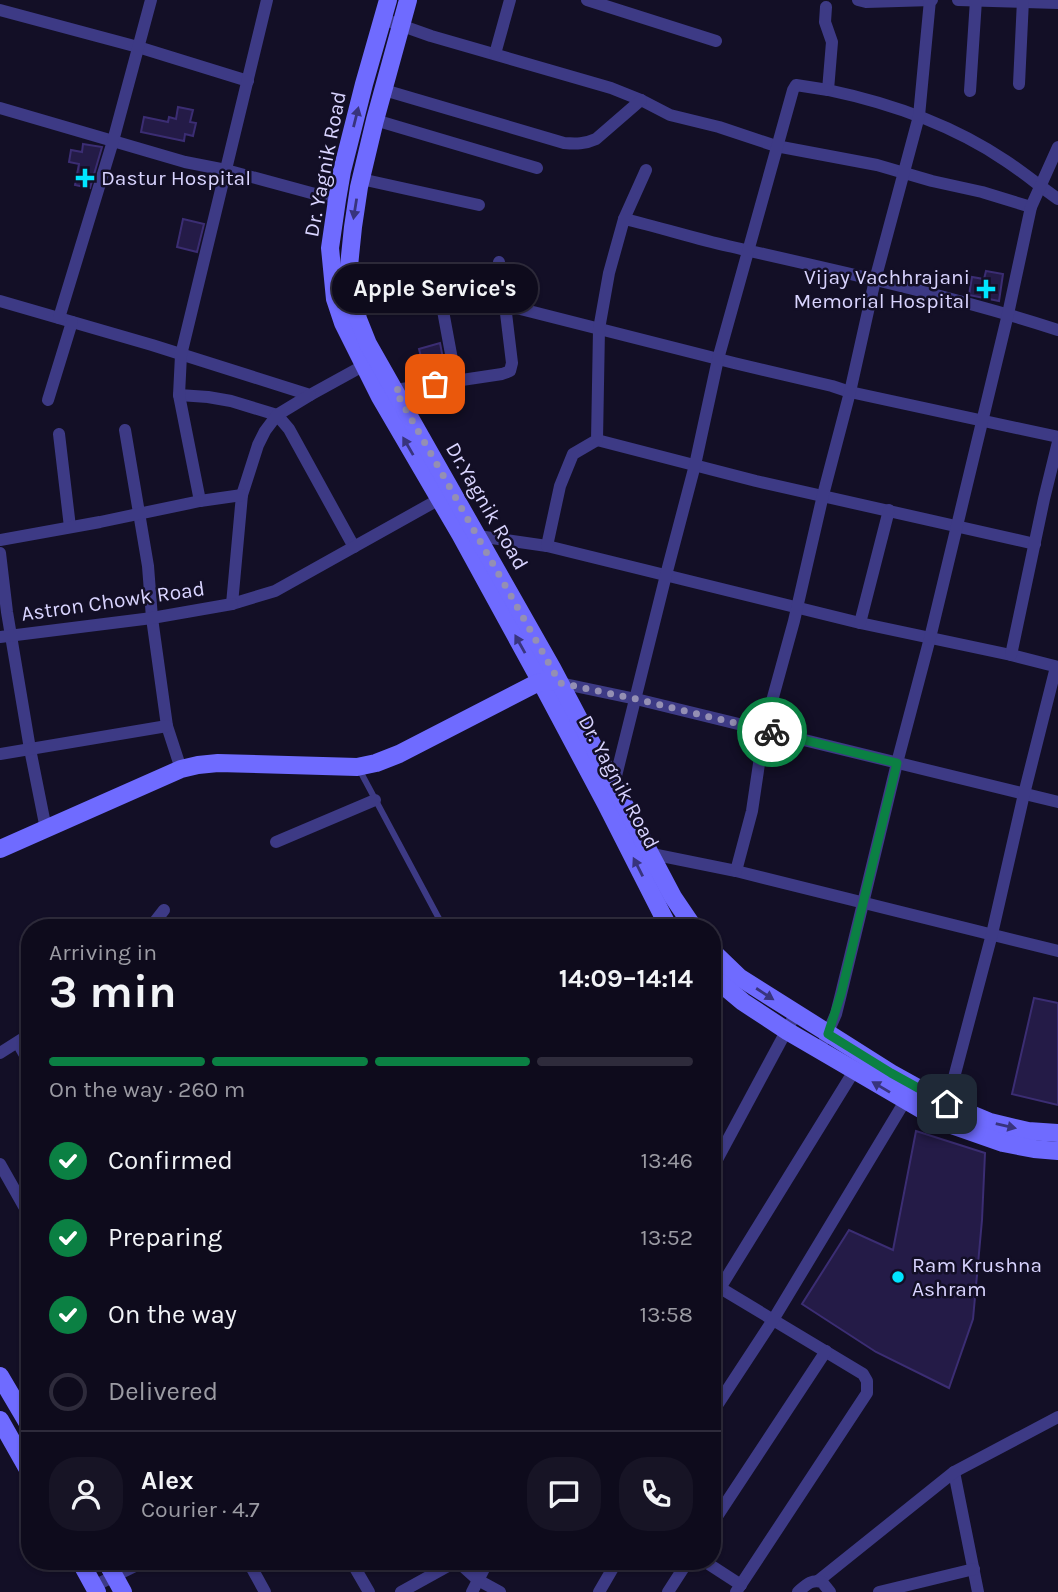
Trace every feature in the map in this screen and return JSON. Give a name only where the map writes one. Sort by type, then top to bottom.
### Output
[{"type":"street","points":[[48,400],[66,320],[151,0]]},
{"type":"street","points":[[200,501],[179,395],[181,355],[267,0]]},
{"type":"street","name":"Dr. Yagnik Road","points":[[388,0],[342,171],[330,248],[335,299],[343,323],[370,362],[469,534],[541,682],[606,804],[660,919]]},
{"type":"street","points":[[232,604],[242,495],[265,431],[276,415],[370,362],[368,344],[358,319],[350,285],[353,227],[375,120],[408,0]]},
{"type":"street","points":[[495,54],[510,0]]},
{"type":"street","points":[[587,0],[716,41]]},
{"type":"street","points":[[736,871],[752,811],[764,730],[797,608],[876,280],[919,116],[931,0],[858,0]]},
{"type":"street","points":[[957,0],[1058,3]]},
{"type":"street","points":[[970,91],[976,0]]},
{"type":"street","points":[[1019,84],[1023,1]]},
{"type":"street","points":[[826,7],[825,22],[832,42],[828,90]]},
{"type":"street","points":[[0,10],[138,47],[248,81]]},
{"type":"street","points":[[383,19],[431,36],[611,88],[670,115],[719,127],[776,146],[877,165],[982,191],[1031,207]]},
{"type":"street","points":[[614,784],[695,465],[718,359],[776,146],[796,85],[877,102],[919,116],[977,143],[1007,161],[1058,200]]},
{"type":"street","points":[[384,90],[551,139],[578,144],[596,139],[641,100]]},
{"type":"street","points":[[0,108],[185,162],[226,170],[337,200]]},
{"type":"street","points":[[375,120],[537,168]]},
{"type":"street","points":[[819,1050],[828,1034],[841,994],[1009,314],[1031,207],[1058,147]]},
{"type":"street","points":[[597,440],[599,329],[609,273],[624,219],[646,170]]},
{"type":"street","points":[[361,179],[479,205]]},
{"type":"street","points":[[624,219],[1009,314],[1058,330]]},
{"type":"street","points":[[387,393],[510,371],[512,363],[499,262]]},
{"type":"street","points":[[440,300],[456,381]]},
{"type":"street","points":[[0,301],[310,395]]},
{"type":"street","points":[[505,305],[850,391],[982,419],[1058,440],[1011,655]]},
{"type":"street","points":[[179,395],[219,399],[276,415],[289,429],[354,547]]},
{"type":"street","points":[[125,430],[148,566],[152,618],[167,726],[181,769]]},
{"type":"street","points":[[59,434],[70,527]]},
{"type":"street","points":[[547,546],[560,486],[573,454],[597,440],[1035,544]]},
{"type":"street","points":[[0,540],[242,495]]},
{"type":"street","name":"Astron Chowk Road","points":[[6,636],[152,618],[232,604],[275,590],[446,495]]},
{"type":"street","points":[[860,623],[889,510]]},
{"type":"street","points":[[469,534],[547,546],[860,623],[1057,667],[992,934],[947,1104]]},
{"type":"street","name":"Dr.Yagnik Road","points":[[469,534],[560,683],[687,919]]},
{"type":"street","points":[[0,553],[7,612],[6,636],[46,829]]},
{"type":"street","points":[[0,849],[181,769],[198,765],[218,763],[358,767],[376,763],[541,682],[560,683],[636,699],[1058,802]]},
{"type":"street","points":[[0,754],[167,726]]},
{"type":"street","points":[[276,842],[375,800]]},
{"type":"street","points":[[652,854],[736,871],[1058,951]]},
{"type":"street","points":[[157,919],[164,910]]},
{"type":"street","points":[[721,960],[739,977],[828,1034],[947,1104],[990,1122],[1028,1131],[1058,1133]]},
{"type":"street","points":[[721,984],[743,1002],[787,1031],[943,1122],[983,1137],[1024,1147],[1058,1151]]},
{"type":"street","points":[[721,1152],[796,1013]]},
{"type":"street","points":[[0,1053],[21,1041]]},
{"type":"street","points":[[18,1043],[21,1048]]},
{"type":"street","points":[[721,1278],[854,1071]]},
{"type":"street","points":[[721,1400],[774,1320],[905,1101]]},
{"type":"street","points":[[0,1164],[21,1201]]},
{"type":"street","points":[[715,1570],[738,1589],[867,1393],[867,1381],[863,1374],[721,1289]]},
{"type":"street","points":[[721,1510],[825,1351]]},
{"type":"street","points":[[0,1376],[21,1412]]},
{"type":"street","points":[[818,1581],[954,1472],[1058,1417]]},
{"type":"street","points":[[0,1420],[21,1457]]},
{"type":"street","points":[[954,1472],[978,1592]]},
{"type":"street","points":[[879,1592],[974,1569]]},
{"type":"street","points":[[85,1570],[96,1589],[110,1570]]},
{"type":"street","points":[[112,1570],[123,1592]]},
{"type":"street","points":[[253,1570],[265,1592]]},
{"type":"street","points":[[356,1570],[369,1592]]},
{"type":"street","points":[[401,1592],[441,1570]]},
{"type":"street","points":[[463,1570],[475,1586],[500,1592]]},
{"type":"street","points":[[475,1586],[483,1570]]},
{"type":"street","points":[[599,1592],[612,1570]]},
{"type":"street","points":[[668,1592],[682,1570]]},
{"type":"street","points":[[798,1592],[809,1582],[818,1581],[830,1592]]},
{"type":"lane","points":[[358,767],[439,919]]},
{"type":"lane","points":[[672,919],[682,912]]},
{"type":"building","points":[[178,107],[193,110],[190,122],[196,123],[193,136],[185,134],[184,141],[141,132],[144,117],[168,122],[169,117],[176,119]]},
{"type":"building","points":[[83,144],[102,147],[90,188],[75,185],[79,164],[69,162],[71,150],[82,152]]},
{"type":"building","points":[[183,219],[204,224],[197,252],[177,247]]},
{"type":"building","points":[[986,271],[1003,274],[999,301],[969,295],[972,277],[984,279]]},
{"type":"building","points":[[440,343],[446,374],[426,377],[419,349]]},
{"type":"building","points":[[1034,998],[1058,1003],[1058,1105],[1012,1094]]},
{"type":"building","name":"Ram Krushna Ashram","points":[[916,1131],[985,1153],[973,1319],[949,1388],[876,1352],[802,1304],[849,1230],[893,1250]]},
{"type":"way so far","points":[[435,384],[395,390],[560,683],[772,732]]},
{"type":"place","name":"Dastur Hospital","points":[[85,178]]},
{"type":"place","name":"Vijay Vachhrajani Memorial Hospital","points":[[986,289]]},
{"type":"place","name":"Apple Service's","points":[[435,384]]},
{"type":"place","name":"Ram Krushna Ashram","points":[[898,1277]]},
{"type":"route","points":[[772,732],[897,763],[836,1014],[828,1034],[947,1104]]}]
